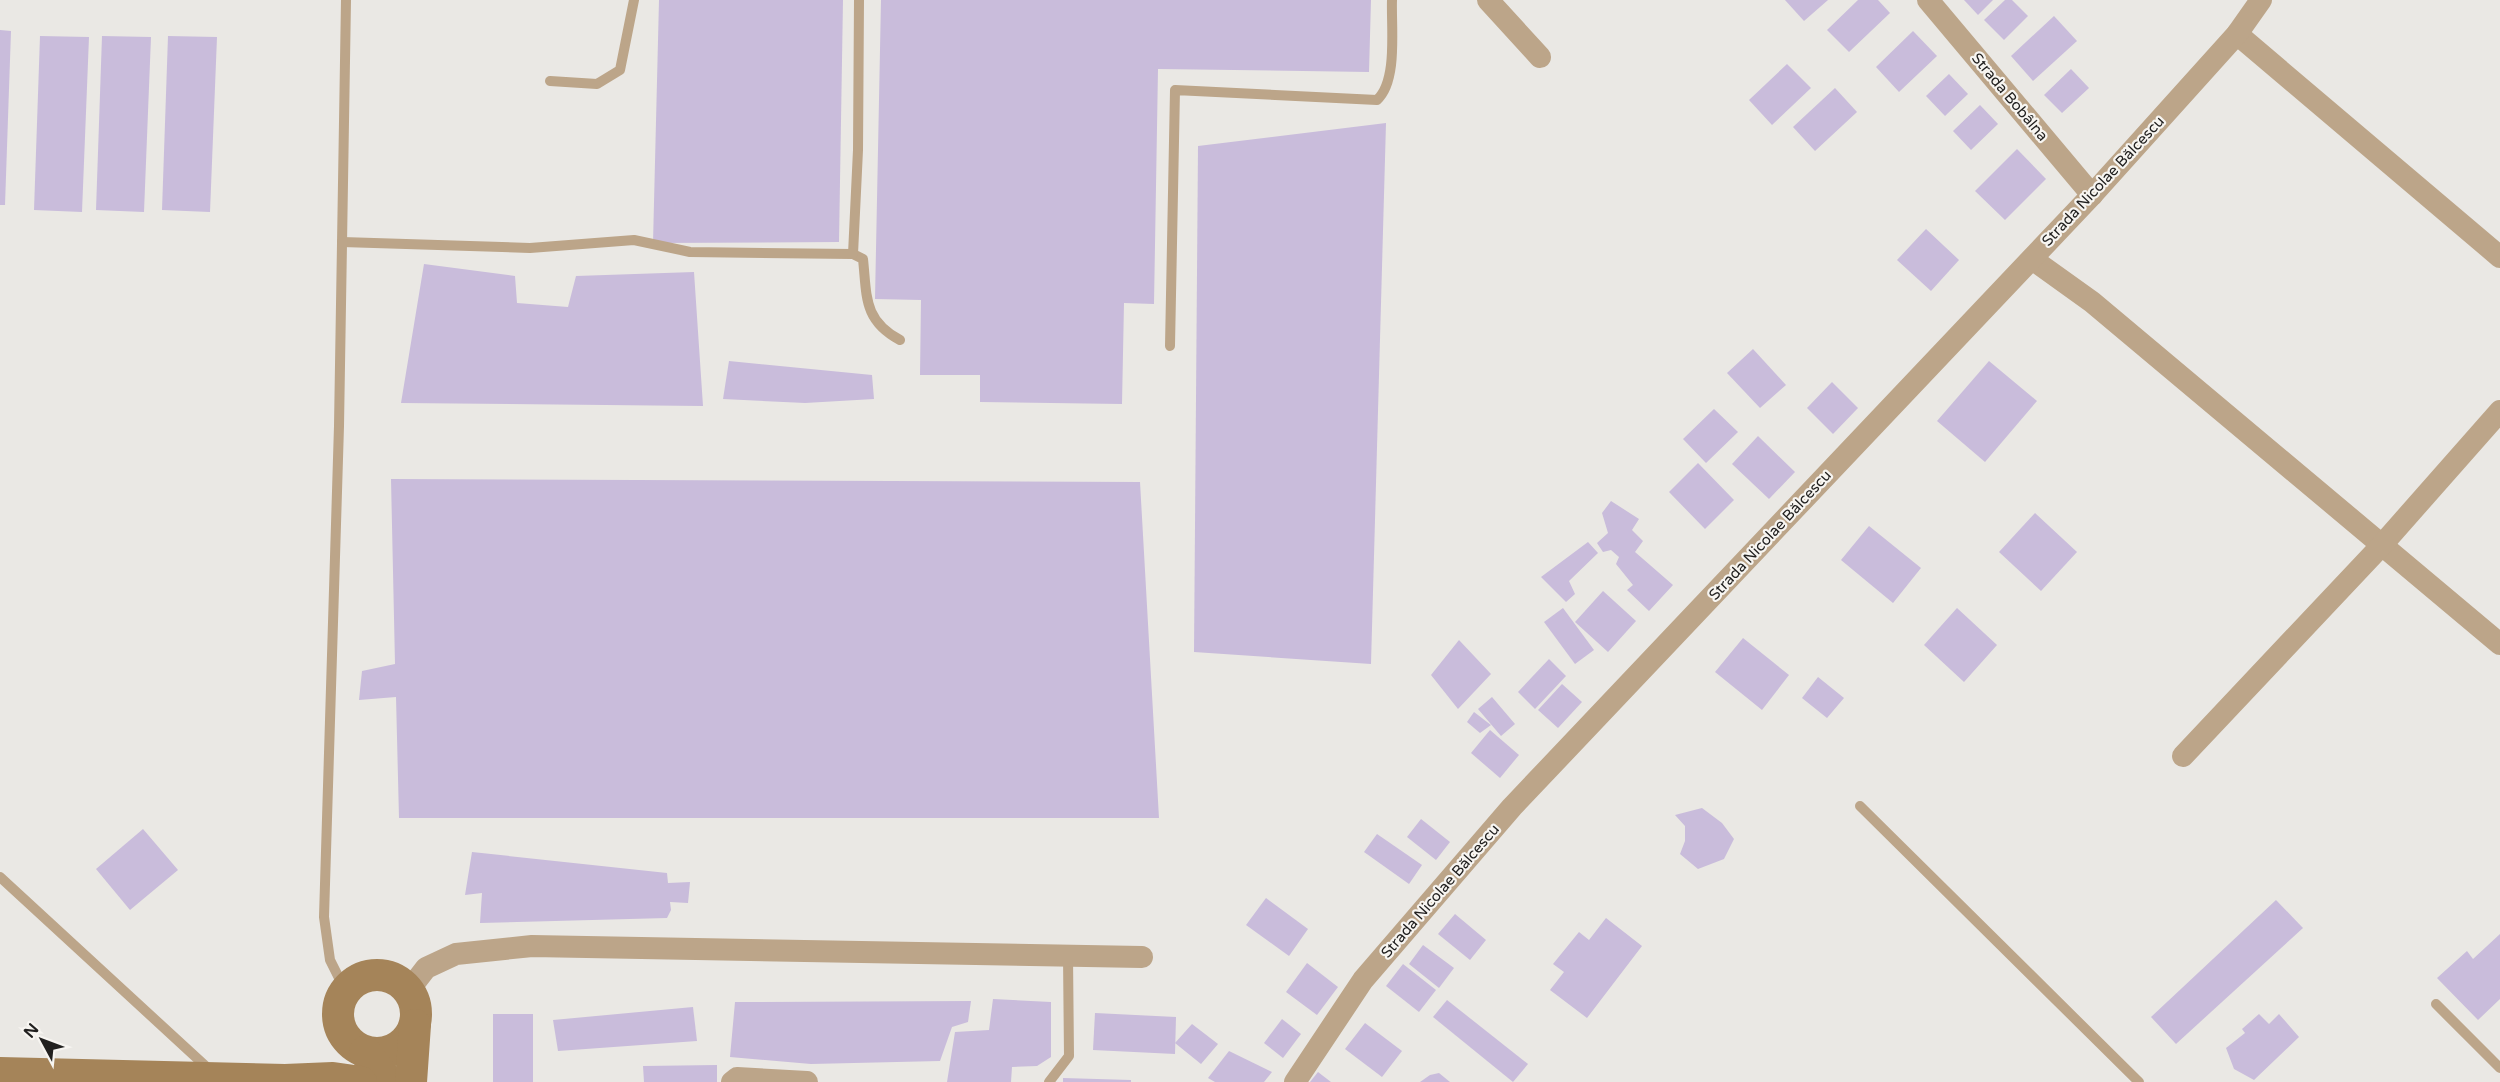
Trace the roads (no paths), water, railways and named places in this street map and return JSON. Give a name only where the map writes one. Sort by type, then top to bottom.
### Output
[{"type":"main road","points":[[352,1059],[337,1010],[345,990],[360,979],[377,974],[389,976],[409,990],[414,1001],[415,1025],[411,1082]]},
{"type":"main road","points":[[0,1073],[60,1078],[301,1079],[352,1059],[395,1049],[409,1036],[415,1025]]},
{"type":"main road","points":[[301,1079],[331,1048],[388,1082]]},
{"type":"street","points":[[1488,0],[1540,57]]},
{"type":"street","name":"Strada Bobâlna","points":[[1928,0],[2092,195]]},
{"type":"street","name":"Strada Nicolae Bălcescu","points":[[1295,1082],[1363,980],[1512,807],[2092,195],[2237,34],[2261,0]]},
{"type":"street","points":[[2237,34],[2500,257]]},
{"type":"street","points":[[2032,259],[2092,302],[2500,644]]},
{"type":"street","points":[[2183,756],[2381,546],[2500,411]]},
{"type":"street","points":[[409,990],[426,968],[456,954],[532,946],[1142,957]]},
{"type":"street","points":[[732,1082],[736,1078],[807,1082]]},
{"type":"lane","points":[[345,0],[342,242],[324,917],[330,960],[345,990]]},
{"type":"lane","points":[[549,81],[597,84],[620,70],[634,0]]},
{"type":"lane","points":[[854,254],[859,0]]},
{"type":"lane","points":[[1170,346],[1175,90],[1377,100],[1385,93],[1390,80],[1392,0]]},
{"type":"lane","points":[[342,242],[530,248],[634,240],[690,252],[854,254],[863,259],[869,308],[881,330],[900,340]]},
{"type":"lane","points":[[1860,806],[2139,1082]]},
{"type":"lane","points":[[0,877],[220,1079]]},
{"type":"lane","points":[[1049,1082],[1069,1056],[1068,956]]},
{"type":"lane","points":[[2436,1004],[2500,1068]]}]
